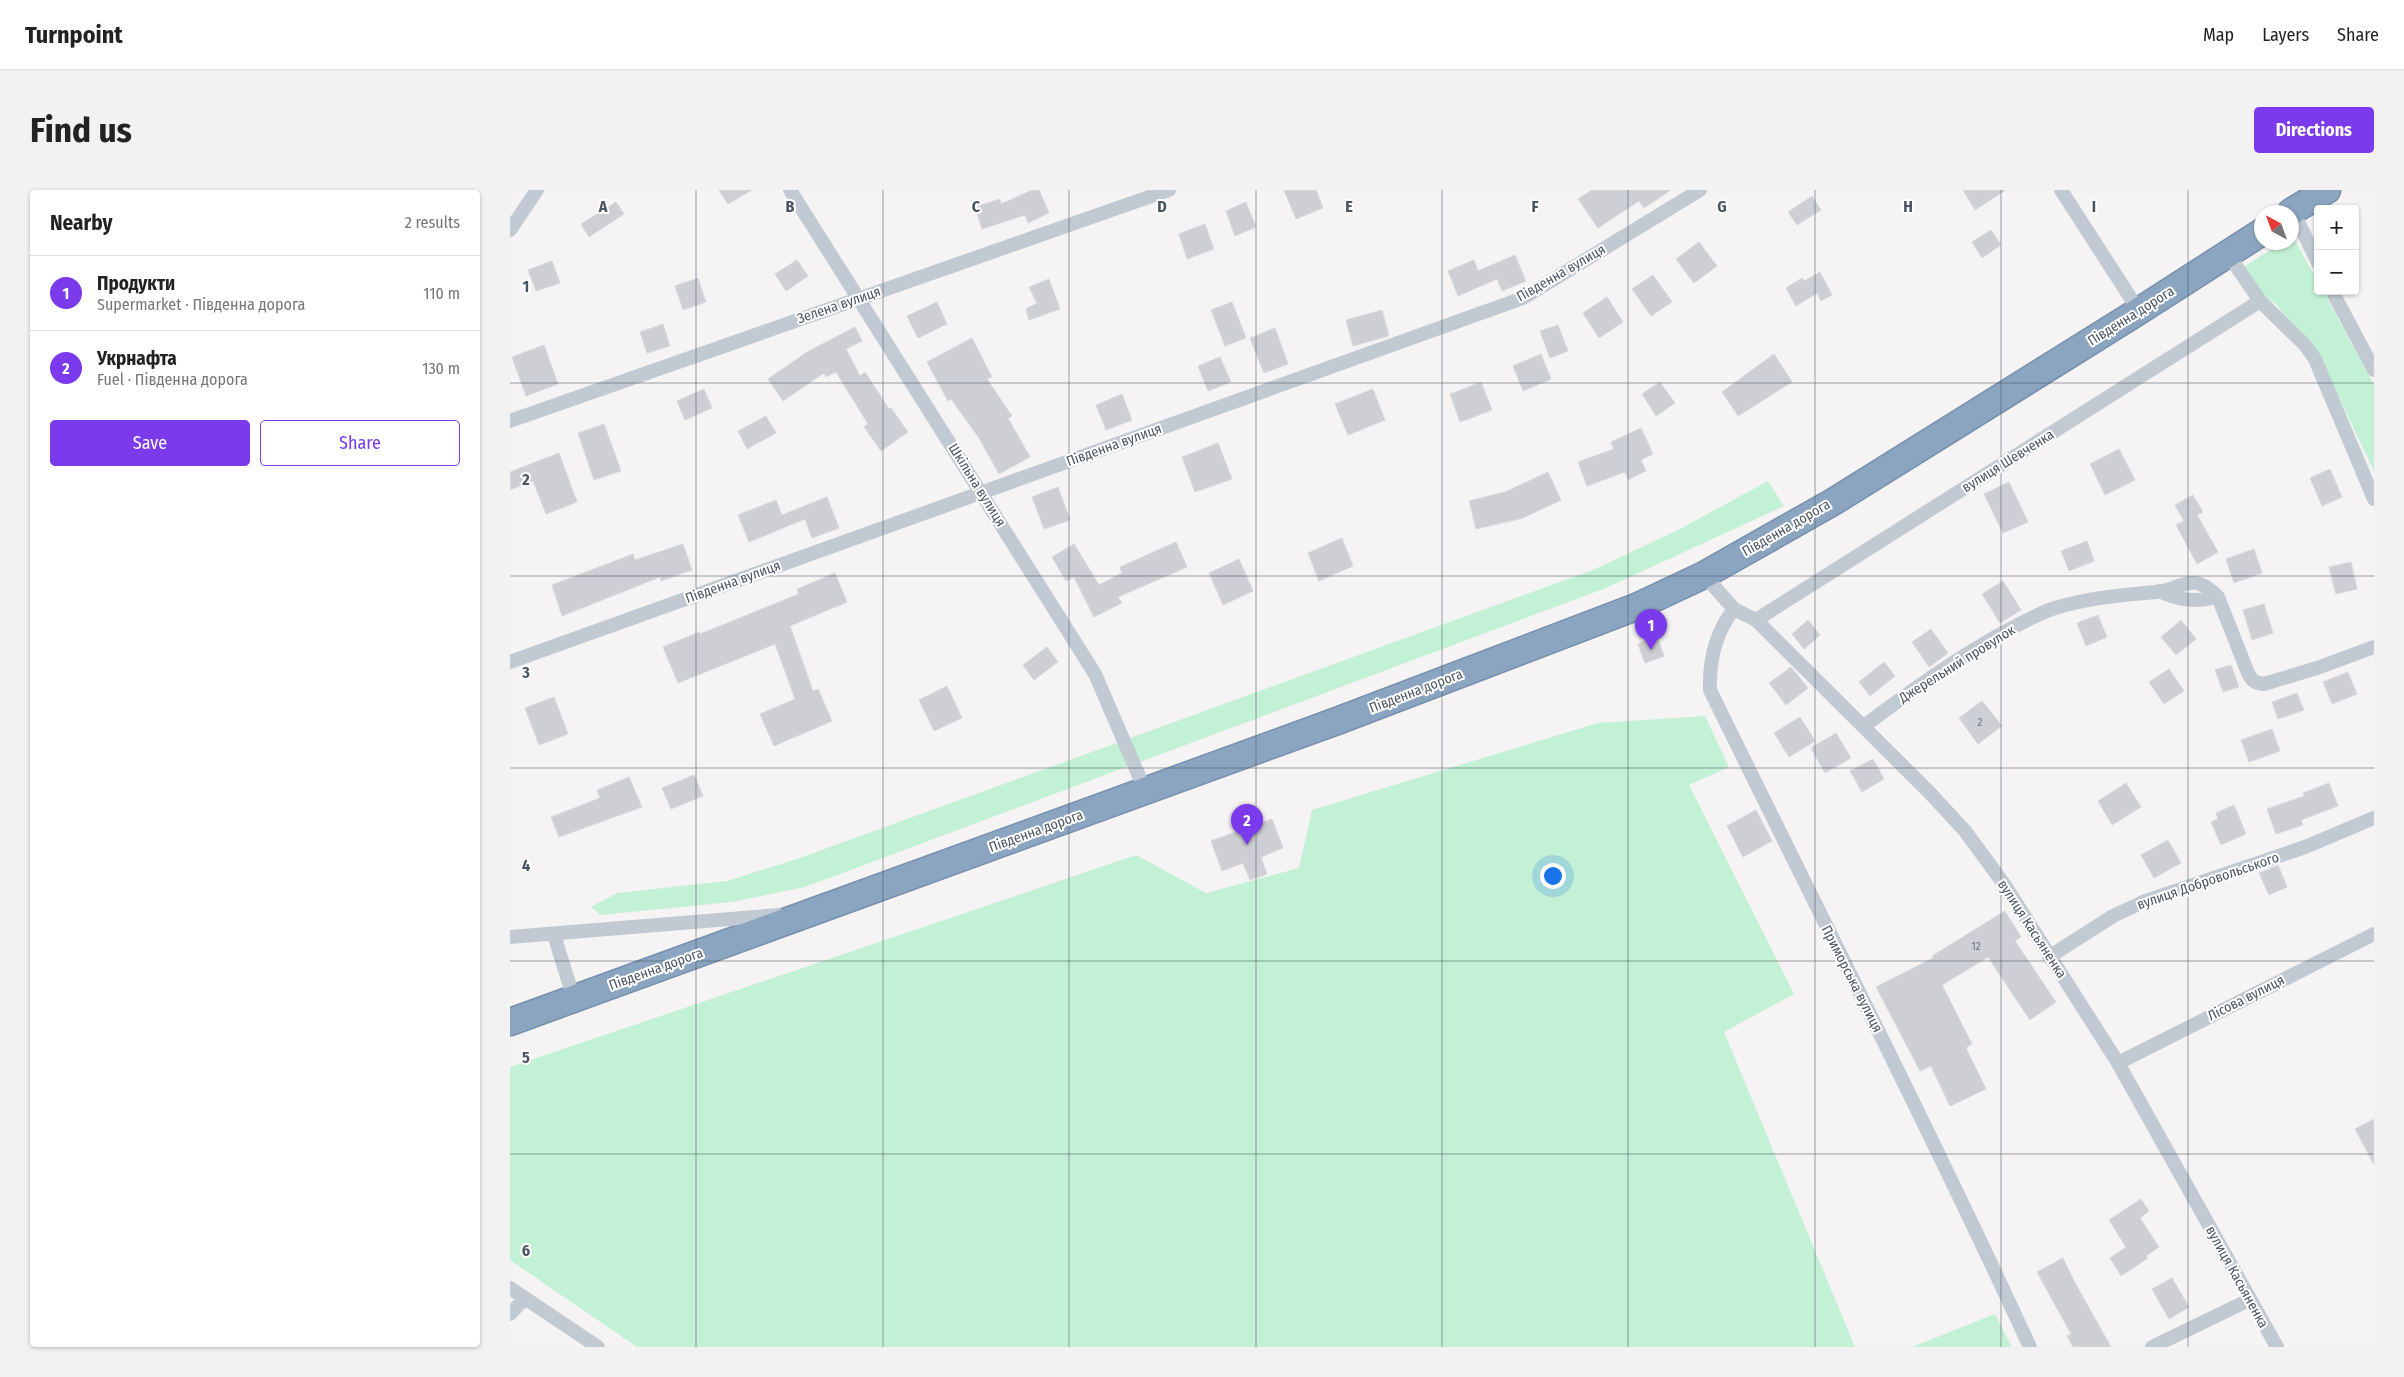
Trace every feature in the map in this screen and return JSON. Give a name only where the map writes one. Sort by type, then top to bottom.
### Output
[{"type":"highway","points":[[2299,208],[2327,190]]},
{"type":"highway","name":"Південна дорога","points":[[510,1022],[1146,790],[1512,655],[1636,607],[1704,575],[1833,502],[2254,237]]},
{"type":"street","points":[[510,230],[537,190]]},
{"type":"street","name":"Шкільна вулиця","points":[[790,190],[1095,674],[1146,790]]},
{"type":"street","name":"Зелена вулиця","points":[[510,421],[1169,190]]},
{"type":"street","name":"Південна вулиця","points":[[510,662],[1523,298],[1700,190]]},
{"type":"street","points":[[2061,190],[2139,311]]},
{"type":"street","points":[[2299,226],[2314,255]]},
{"type":"street","points":[[2228,254],[2260,301],[2281,320],[2315,359],[2374,499]]},
{"type":"street","points":[[2334,295],[2374,370]]},
{"type":"street","name":"вулиця Шевченка","points":[[1756,620],[2260,301]]},
{"type":"street","name":"вулиця Касьяненка","points":[[1704,575],[1734,609],[1756,620],[1864,726],[1965,831],[2004,884],[2118,1063],[2277,1347]]},
{"type":"street","name":"Джерельний провулок","points":[[1864,726],[1925,681],[1988,640],[2035,616],[2053,609],[2109,595],[2159,591],[2184,582],[2210,588],[2218,597],[2248,673],[2254,682],[2264,684],[2317,668],[2374,647]]},
{"type":"street","name":"Приморська вулиця","points":[[1734,609],[1721,626],[1713,653],[1710,690],[1857,992],[1907,1086],[2030,1347]]},
{"type":"street","name":"вулиця Добровольського","points":[[2050,957],[2113,916],[2143,902],[2305,847],[2374,818]]},
{"type":"street","points":[[510,937],[554,935],[810,912]]},
{"type":"street","name":"Лісова вулиця","points":[[2118,1063],[2374,934]]},
{"type":"street","points":[[554,935],[574,999]]},
{"type":"street","points":[[510,1288],[598,1347]]},
{"type":"street","points":[[510,1314],[525,1298]]},
{"type":"street","points":[[2152,1347],[2249,1300]]},
{"type":"green space","points":[[2299,248],[2314,275],[2314,295],[2325,295],[2374,385],[2374,471],[2319,356],[2276,304],[2260,294],[2242,268],[2270,250],[2299,250]]},
{"type":"green space","points":[[1768,481],[1784,506],[1606,588],[805,887],[732,902],[601,915],[591,907],[617,893],[727,881],[797,859],[1593,570],[1680,529]]},
{"type":"green space","points":[[1705,716],[1729,767],[1689,785],[1794,994],[1724,1032],[1855,1347],[637,1347],[510,1260],[510,1067],[1136,855],[1206,893],[1299,868],[1312,810],[1598,723]]},
{"type":"green space","points":[[1995,1314],[2012,1347],[1912,1347]]},
{"type":"building","points":[[719,190],[752,190],[728,204]]},
{"type":"building","points":[[1032,190],[1039,190],[1049,213],[1028,223],[1025,215],[982,229],[975,207],[1000,199],[1001,204]]},
{"type":"building","points":[[1284,190],[1316,190],[1323,208],[1296,219]]},
{"type":"building","points":[[1592,190],[1671,190],[1644,208],[1639,201],[1598,228],[1578,199]]},
{"type":"building","points":[[1963,190],[2006,190],[1975,210]]},
{"type":"building","points":[[1812,196],[1821,210],[1797,225],[1788,212]]},
{"type":"building","points":[[616,202],[624,214],[589,237],[581,224]]},
{"type":"building","points":[[1246,202],[1256,227],[1235,236],[1226,211]]},
{"type":"building","points":[[1205,224],[1214,249],[1187,259],[1179,234]]},
{"type":"building","points":[[1991,230],[2001,245],[1982,258],[1972,242]]},
{"type":"building","points":[[1699,242],[1717,266],[1694,283],[1676,259]]},
{"type":"building","points":[[1515,255],[1526,281],[1502,291],[1497,279],[1458,296],[1448,271],[1474,260],[1478,271]]},
{"type":"building","points":[[797,260],[808,276],[786,291],[775,274]]},
{"type":"building","points":[[552,261],[560,283],[536,291],[528,270]]},
{"type":"building","points":[[1820,272],[1832,295],[1821,301],[1817,293],[1796,306],[1786,288],[1802,278],[1804,281]]},
{"type":"building","points":[[1653,275],[1672,302],[1651,316],[1632,289]]},
{"type":"building","points":[[698,278],[706,302],[683,310],[675,286]]},
{"type":"building","points":[[1049,279],[1060,309],[1029,320],[1026,309],[1037,303],[1029,287]]},
{"type":"building","points":[[1607,297],[1623,322],[1599,338],[1583,313]]},
{"type":"building","points":[[937,302],[947,324],[918,338],[907,316]]},
{"type":"building","points":[[1232,302],[1246,338],[1225,346],[1211,310]]},
{"type":"building","points":[[1382,310],[1389,336],[1353,346],[1346,320]]},
{"type":"building","points":[[663,324],[670,346],[647,353],[640,332]]},
{"type":"building","points":[[1558,325],[1568,351],[1550,358],[1540,331]]},
{"type":"building","points":[[855,327],[862,341],[846,349],[860,376],[865,372],[889,409],[891,408],[908,432],[881,451],[864,427],[868,424],[836,372],[826,377],[824,373],[783,401],[768,379],[807,352]]},
{"type":"building","points":[[1275,328],[1288,364],[1264,373],[1250,338]]},
{"type":"building","points":[[972,338],[992,377],[987,379],[1012,416],[1008,418],[1030,457],[999,474],[979,438],[951,399],[948,401],[927,362]]},
{"type":"building","points":[[544,345],[558,384],[526,396],[512,357]]},
{"type":"building","points":[[1541,354],[1551,379],[1523,391],[1513,366]]},
{"type":"building","points":[[1774,354],[1792,382],[1738,416],[1722,392]]},
{"type":"building","points":[[1220,357],[1231,382],[1208,391],[1198,366]]},
{"type":"building","points":[[1481,382],[1492,410],[1460,422],[1450,394]]},
{"type":"building","points":[[1660,382],[1675,403],[1656,416],[1642,394]]},
{"type":"building","points":[[704,389],[712,408],[685,420],[677,401]]},
{"type":"building","points":[[1373,389],[1385,420],[1348,435],[1335,404]]},
{"type":"building","points":[[1122,394],[1132,420],[1106,430],[1096,405]]},
{"type":"building","points":[[766,416],[776,433],[747,449],[738,431]]},
{"type":"building","points":[[604,424],[621,471],[594,480],[578,433]]},
{"type":"building","points":[[1641,428],[1653,454],[1641,460],[1646,471],[1628,480],[1625,472],[1587,486],[1578,462],[1614,449],[1611,442]]},
{"type":"building","points":[[1218,443],[1232,479],[1195,492],[1182,457]]},
{"type":"building","points":[[2119,449],[2135,480],[2105,495],[2090,464]]},
{"type":"building","points":[[559,453],[577,502],[546,514],[533,481],[510,490],[510,472]]},
{"type":"building","points":[[2330,469],[2342,497],[2322,506],[2310,478]]},
{"type":"building","points":[[1548,472],[1561,500],[1523,518],[1476,529],[1469,501],[1505,492]]},
{"type":"building","points":[[2009,482],[2028,522],[2003,533],[1984,494]]},
{"type":"building","points":[[1058,487],[1070,520],[1044,529],[1032,497]]},
{"type":"building","points":[[2193,495],[2203,512],[2197,515],[2218,552],[2197,564],[2176,525],[2184,521],[2175,505]]},
{"type":"building","points":[[827,497],[839,528],[812,538],[805,519],[749,542],[738,515],[776,500],[782,515]]},
{"type":"building","points":[[1342,538],[1353,566],[1319,581],[1308,553]]},
{"type":"building","points":[[2087,541],[2094,561],[2069,571],[2061,551]]},
{"type":"building","points":[[1176,542],[1187,567],[1118,597],[1122,603],[1094,617],[1074,577],[1066,581],[1052,557],[1074,544],[1099,585],[1122,573],[1120,567]]},
{"type":"building","points":[[683,544],[692,570],[661,581],[660,577],[562,616],[552,585],[633,554],[635,560]]},
{"type":"building","points":[[2254,549],[2262,573],[2234,583],[2226,559]]},
{"type":"building","points":[[1239,559],[1253,591],[1223,605],[1209,573]]},
{"type":"building","points":[[2351,562],[2357,589],[2336,594],[2329,567]]},
{"type":"building","points":[[835,573],[847,602],[790,626],[813,691],[818,689],[832,721],[774,746],[760,714],[795,699],[775,644],[678,683],[663,647],[799,594],[797,589]]},
{"type":"building","points":[[2003,581],[2021,610],[2000,623],[1982,594]]},
{"type":"building","points":[[2264,604],[2273,633],[2252,640],[2243,610]]},
{"type":"building","points":[[2098,615],[2107,637],[2086,646],[2077,623]]},
{"type":"building","points":[[1808,620],[1820,635],[1804,649],[1792,634]]},
{"type":"building","points":[[2181,620],[2196,639],[2176,655],[2161,637]]},
{"type":"building","points":[[1931,629],[1948,653],[1929,667],[1912,642]]},
{"type":"building","points":[[1657,636],[1664,656],[1645,663],[1638,644]]},
{"type":"building","points":[[1047,647],[1058,662],[1034,680],[1023,665]]},
{"type":"building","points":[[1884,662],[1895,676],[1870,696],[1859,682]]},
{"type":"building","points":[[2231,665],[2239,687],[2223,692],[2215,670]]},
{"type":"building","points":[[1791,667],[1808,688],[1786,705],[1769,683]]},
{"type":"building","points":[[2169,669],[2184,691],[2164,704],[2149,682]]},
{"type":"building","points":[[2348,672],[2357,694],[2332,704],[2323,682]]},
{"type":"building","points":[[947,686],[962,718],[934,731],[919,700]]},
{"type":"building","points":[[2297,693],[2304,710],[2278,719],[2272,702]]},
{"type":"building","points":[[554,697],[568,734],[539,745],[525,708]]},
{"type":"building","points":[[1982,701],[2002,726],[1978,744],[1959,718]]},
{"type":"building","points":[[1800,717],[1815,741],[1789,757],[1774,733]]},
{"type":"building","points":[[2272,729],[2280,751],[2249,762],[2241,740]]},
{"type":"building","points":[[1836,733],[1851,758],[1825,773],[1811,748]]},
{"type":"building","points":[[1873,759],[1884,779],[1862,792],[1850,771]]},
{"type":"building","points":[[694,775],[703,796],[671,809],[662,788]]},
{"type":"building","points":[[629,777],[642,807],[559,837],[551,817],[600,798],[597,790]]},
{"type":"building","points":[[2126,783],[2141,807],[2112,825],[2098,801]]},
{"type":"building","points":[[2329,783],[2338,806],[2301,820],[2303,825],[2276,834],[2267,809],[2304,796],[2303,793]]},
{"type":"building","points":[[2234,805],[2246,834],[2221,845],[2211,822],[2218,819],[2216,813]]},
{"type":"building","points":[[1756,810],[1772,841],[1743,857],[1727,826]]},
{"type":"building","points":[[1272,819],[1283,848],[1261,857],[1267,874],[1250,880],[1243,863],[1222,871],[1211,841]]},
{"type":"building","points":[[2168,840],[2181,863],[2154,878],[2141,855]]},
{"type":"building","points":[[2278,865],[2287,887],[2269,895],[2259,873]]},
{"type":"building","points":[[2005,911],[2021,937],[2015,941],[2056,1002],[2030,1020],[1988,957],[1942,985],[1972,1044],[1966,1048],[1986,1089],[1950,1106],[1931,1066],[1920,1071],[1876,987],[1933,958],[1932,956]]},
{"type":"building","points":[[2374,1119],[2374,1165],[2355,1129]]},
{"type":"building","points":[[2141,1199],[2149,1211],[2140,1218],[2159,1247],[2146,1256],[2148,1258],[2121,1276],[2110,1258],[2126,1247],[2109,1220]]},
{"type":"building","points":[[2063,1258],[2111,1347],[2073,1347],[2067,1336],[2071,1334],[2037,1272]]},
{"type":"building","points":[[2172,1278],[2189,1307],[2169,1319],[2152,1289]]},
{"type":"place","name":"Продукти","points":[[1651,650]]},
{"type":"place","name":"Укрнафта","points":[[1247,845]]}]
